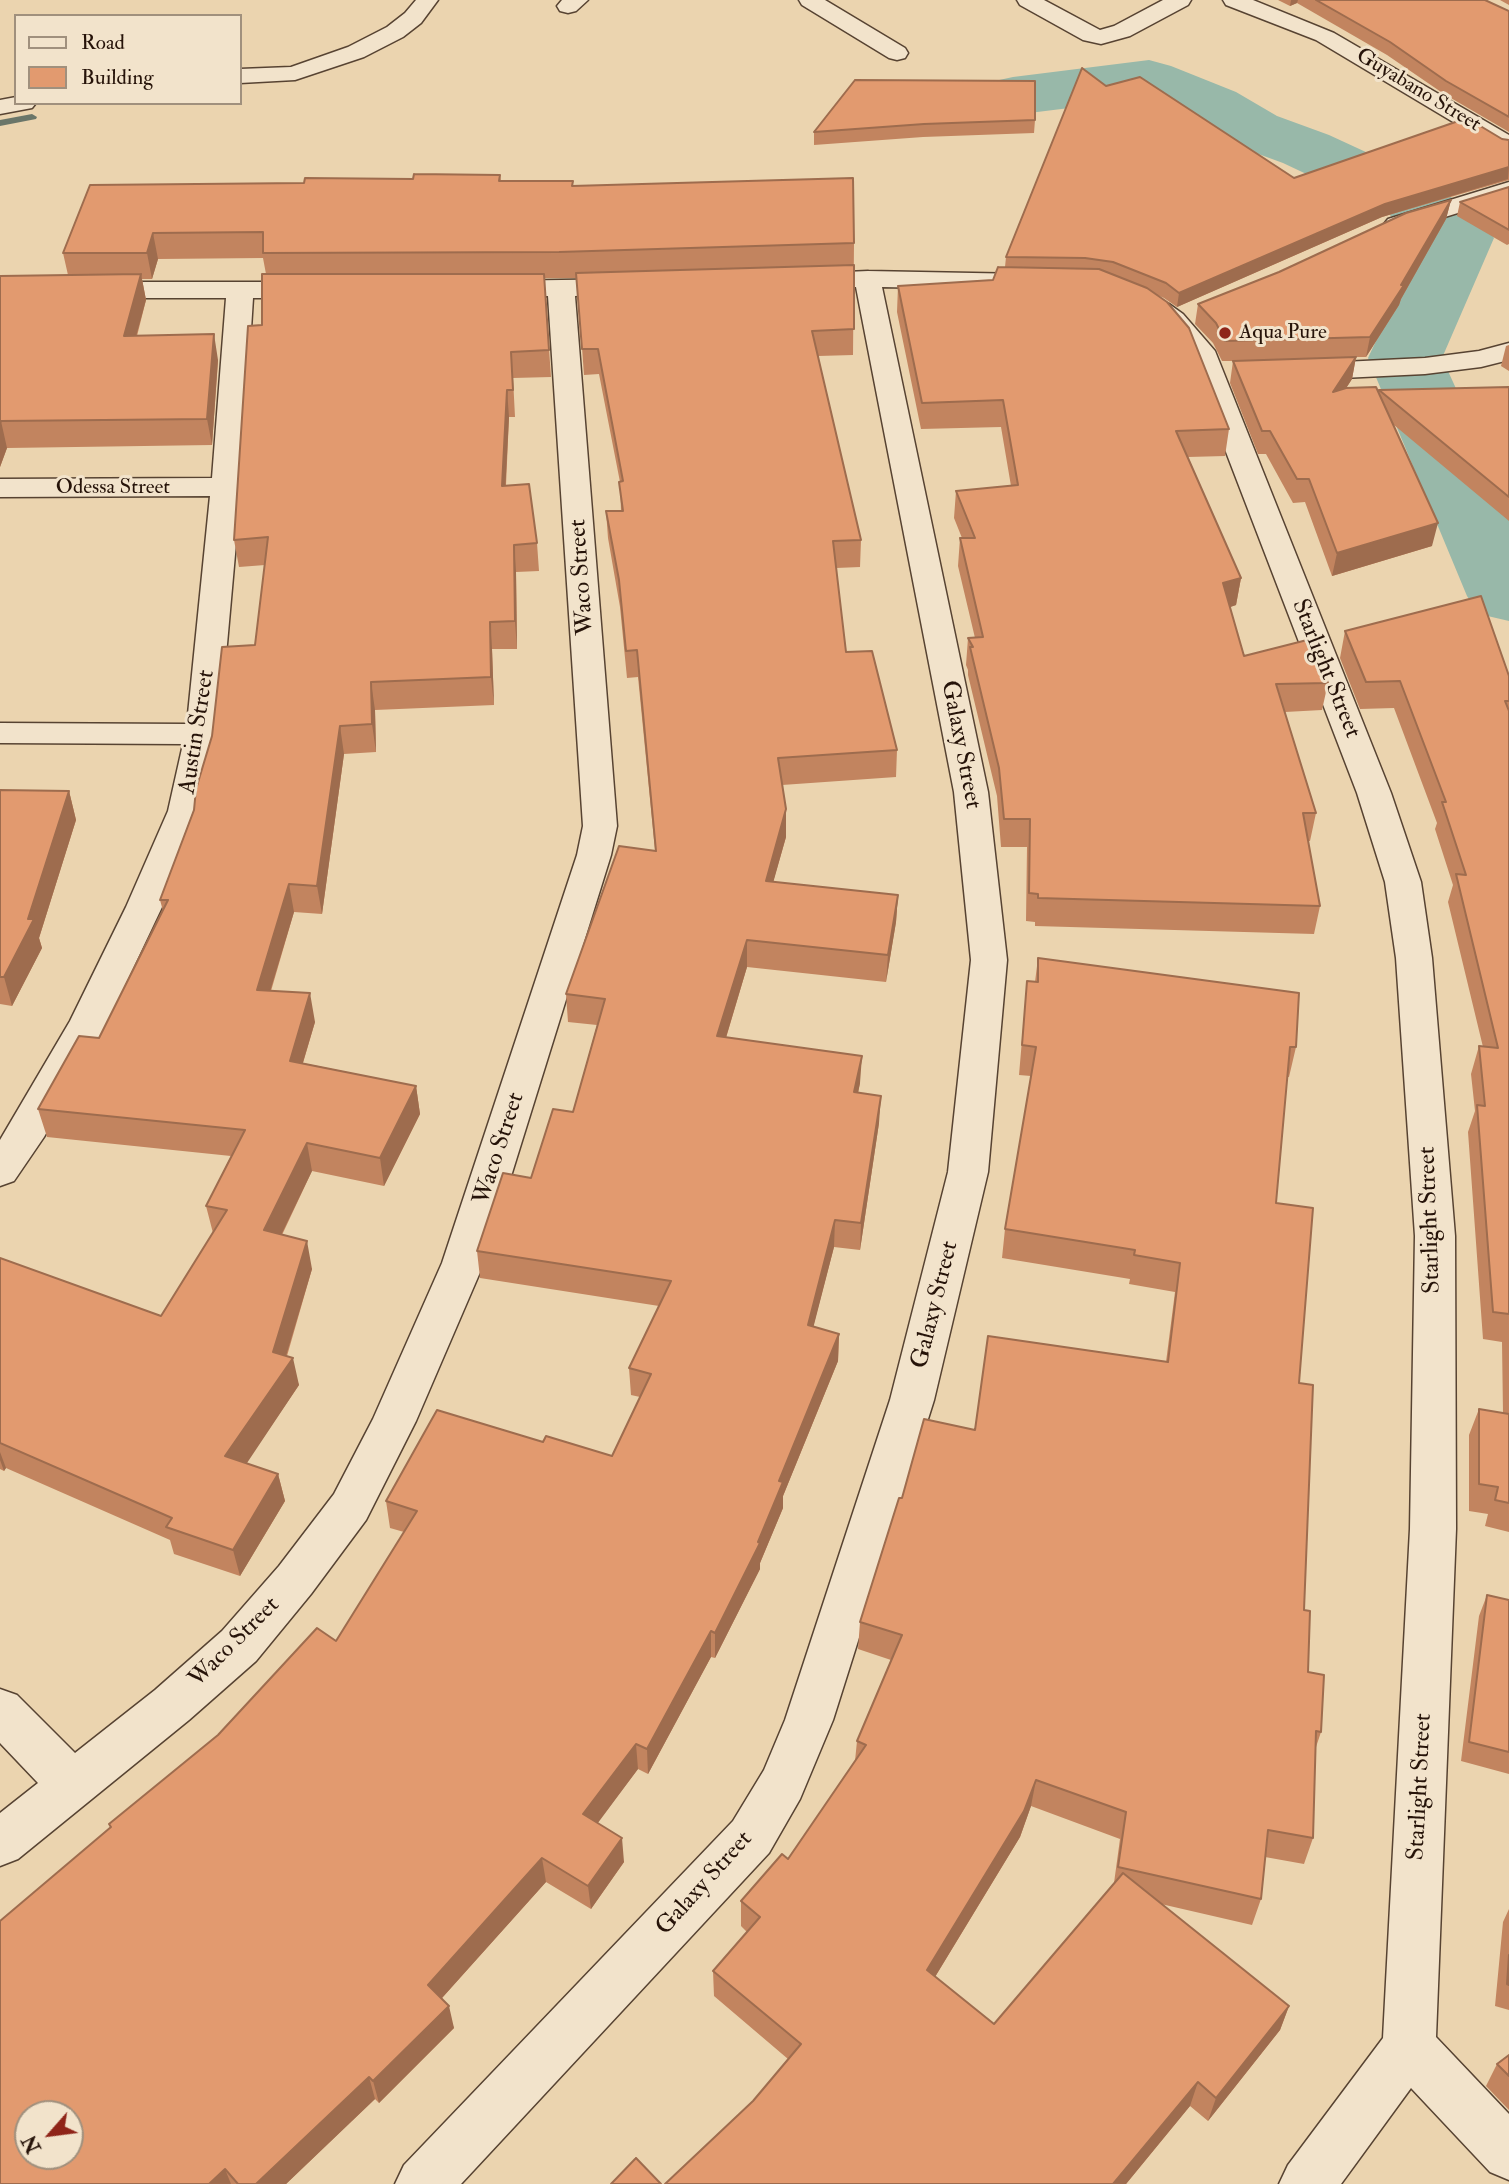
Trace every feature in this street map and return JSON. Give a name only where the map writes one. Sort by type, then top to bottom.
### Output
[{"type":"street","points":[[242,76],[295,73],[356,52],[395,32],[413,18],[427,0]]},
{"type":"street","points":[[810,0],[897,53]]},
{"type":"street","points":[[1028,0],[1091,35],[1101,37],[1122,31],[1180,0]]},
{"type":"street","name":"Guyabano Street","points":[[1234,0],[1321,36],[1509,145]]},
{"type":"street","points":[[1380,231],[1509,189]]},
{"type":"street","points":[[770,282],[868,279],[1056,283]]},
{"type":"street","name":"Galaxy Street","points":[[423,2184],[751,1837],[783,1783],[809,1720],[912,1400],[968,1172],[989,960],[971,792],[872,312],[868,279]]},
{"type":"street","points":[[463,289],[659,286]]},
{"type":"street","name":"Waco Street","points":[[0,1843],[172,1705],[239,1646],[295,1580],[351,1507],[394,1421],[463,1263],[594,855],[600,826],[561,289]]},
{"type":"street","points":[[0,290],[338,290]]},
{"type":"street","name":"Austin Street","points":[[0,1171],[30,1126],[89,1021],[144,907],[185,811],[202,734],[226,487],[240,290]]},
{"type":"street","name":"Starlight Street","points":[[1135,297],[1185,315],[1201,351],[1220,373],[1374,793],[1403,882],[1414,958],[1435,1236],[1433,1529],[1409,2047]]},
{"type":"street","points":[[1280,372],[1425,366],[1481,359],[1509,351]]},
{"type":"street","name":"Odessa Street","points":[[0,488],[226,487]]},
{"type":"street","points":[[0,733],[202,734]]},
{"type":"street","points":[[0,1710],[72,1784]]},
{"type":"street","points":[[1307,2184],[1409,2047],[1509,2153]]},
{"type":"building","points":[[1316,0],[1485,0],[1509,11],[1509,117],[1446,81],[1390,42]]},
{"type":"building","points":[[1082,68],[1106,86],[1140,77],[1294,178],[1467,118],[1502,139],[1509,140],[1509,167],[1385,204],[1179,293],[1166,283],[1113,262],[1085,258],[1006,257]]},
{"type":"building","points":[[855,80],[1035,81],[1035,120],[814,132]]},
{"type":"building","points":[[414,174],[500,175],[499,181],[573,181],[572,186],[853,178],[854,243],[559,252],[263,253],[263,232],[153,233],[147,253],[63,253],[90,185],[304,183],[305,178],[413,179]]},
{"type":"building","points":[[1509,187],[1509,230],[1460,202]]},
{"type":"building","points":[[1451,200],[1401,285],[1404,285],[1370,337],[1225,341],[1216,323],[1198,304],[1279,272],[1406,213]]},
{"type":"building","points":[[854,265],[854,329],[812,331],[861,540],[833,541],[846,652],[872,651],[897,750],[778,758],[786,809],[766,881],[898,895],[888,955],[747,940],[717,1036],[862,1056],[854,1092],[881,1096],[861,1223],[835,1220],[808,1325],[839,1334],[779,1481],[783,1482],[758,1542],[760,1543],[715,1633],[711,1631],[647,1749],[636,1744],[583,1814],[622,1838],[588,1886],[542,1858],[428,1985],[449,2006],[373,2081],[369,2077],[256,2184],[238,2184],[225,2169],[209,2184],[0,2184],[0,1921],[111,1827],[109,1824],[218,1735],[317,1628],[336,1641],[417,1511],[386,1501],[437,1410],[543,1442],[546,1436],[612,1456],[651,1374],[629,1368],[671,1281],[477,1251],[503,1173],[531,1178],[553,1109],[573,1112],[605,999],[566,994],[619,846],[656,851],[637,650],[626,651],[619,580],[606,511],[623,511],[619,482],[623,481],[598,349],[582,349],[576,273]]},
{"type":"building","points":[[998,267],[1099,269],[1147,288],[1167,302],[1189,328],[1229,429],[1176,431],[1241,578],[1223,583],[1244,656],[1311,639],[1328,683],[1276,684],[1316,813],[1303,813],[1320,906],[1038,898],[1038,894],[1029,893],[1030,819],[1004,819],[999,768],[970,647],[973,647],[968,638],[983,637],[960,538],[975,538],[956,491],[1018,485],[1003,400],[922,403],[898,286],[993,280]]},
{"type":"building","points":[[141,274],[124,336],[214,334],[207,419],[0,423],[0,276]]},
{"type":"building","points":[[262,274],[544,274],[549,350],[511,352],[513,390],[507,390],[502,486],[529,484],[537,543],[514,545],[515,621],[490,622],[491,677],[371,682],[372,724],[340,726],[317,886],[289,884],[257,990],[310,993],[290,1061],[416,1086],[380,1158],[307,1143],[264,1230],[307,1241],[273,1352],[293,1358],[225,1456],[278,1474],[233,1550],[166,1527],[172,1518],[0,1443],[0,1258],[161,1316],[227,1210],[206,1206],[245,1130],[38,1109],[79,1036],[99,1038],[168,900],[160,900],[194,810],[196,789],[212,736],[222,647],[255,645],[268,537],[234,540],[248,326],[262,325]]},
{"type":"building","points":[[1356,357],[1333,392],[1346,388],[1376,387],[1438,523],[1337,553],[1309,479],[1297,479],[1270,431],[1262,431],[1233,361]]},
{"type":"building","points":[[1509,387],[1509,497],[1379,390]]},
{"type":"building","points":[[1481,596],[1509,676],[1509,701],[1505,701],[1509,711],[1509,1314],[1493,1312],[1477,1105],[1485,1106],[1479,1046],[1498,1048],[1456,874],[1466,875],[1442,802],[1446,802],[1400,681],[1366,682],[1345,631]]},
{"type":"building","points":[[0,790],[69,791],[28,919],[34,919],[4,977],[0,977]]},
{"type":"building","points":[[1038,958],[1299,993],[1296,1047],[1290,1047],[1276,1203],[1313,1208],[1299,1383],[1313,1385],[1304,1610],[1310,1611],[1308,1672],[1324,1675],[1321,1732],[1316,1731],[1313,1838],[1268,1830],[1261,1899],[1118,1867],[1126,1812],[1036,1780],[1024,1811],[927,1970],[994,2024],[1123,1873],[1289,2006],[1216,2098],[1198,2082],[1113,2184],[665,2184],[753,2101],[801,2044],[713,1971],[760,1917],[741,1901],[782,1854],[788,1859],[866,1745],[857,1741],[902,1635],[860,1622],[899,1498],[902,1498],[924,1419],[975,1430],[988,1336],[1168,1362],[1180,1263],[1134,1255],[1135,1250],[1005,1229],[1036,1047],[1022,1045],[1027,981],[1038,982]]},
{"type":"building","points":[[1479,1409],[1509,1414],[1509,1503],[1495,1500],[1498,1487],[1479,1484]]},
{"type":"building","points":[[1487,1595],[1509,1600],[1509,1752],[1469,1742]]},
{"type":"building","points":[[1509,2055],[1509,2076],[1497,2064]]},
{"type":"building","points":[[636,2158],[661,2184],[611,2184]]},
{"type":"waterway","points":[[1013,96],[1149,79],[1213,106],[1254,130],[1306,149],[1409,197],[1459,238],[1405,358],[1509,596]]},
{"type":"waterway","points":[[0,123],[32,117]]},
{"type":"place","name":"Aqua Pure","points":[[1225,333]]}]
